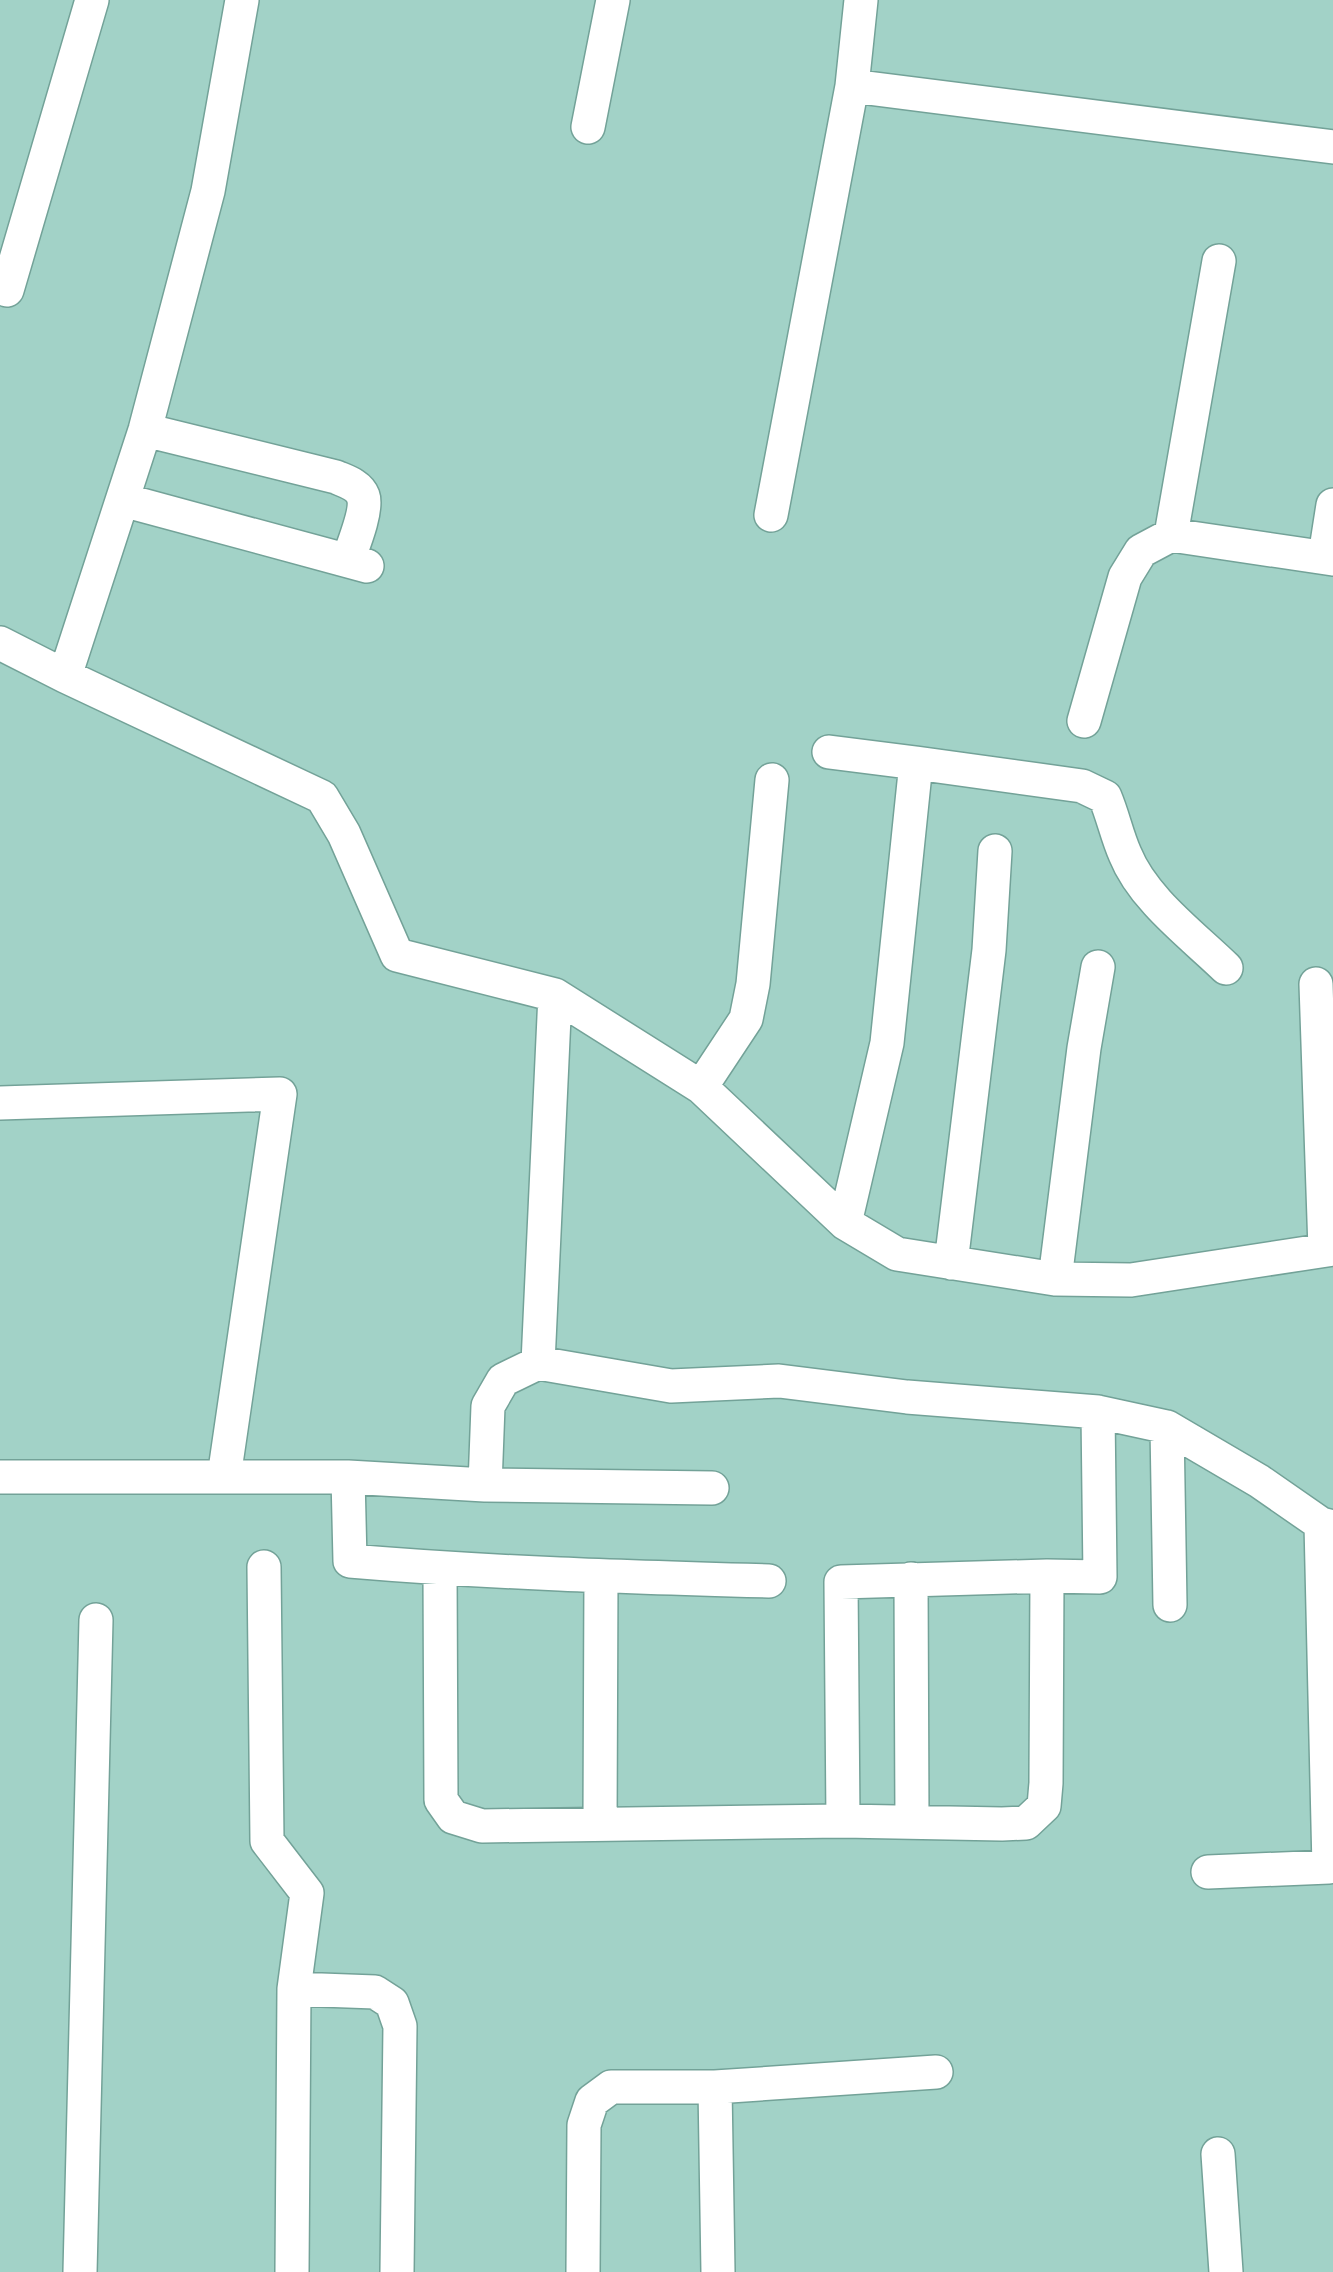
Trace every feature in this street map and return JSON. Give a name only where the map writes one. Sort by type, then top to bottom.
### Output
[{"type":"street","points":[[7,290],[92,0]]},
{"type":"street","points":[[65,676],[145,430],[208,191],[242,0]]},
{"type":"street","points":[[588,127],[613,0]]},
{"type":"street","points":[[771,515],[852,86],[861,0]]},
{"type":"street","points":[[852,86],[1333,147]]},
{"type":"street","points":[[1171,535],[1219,261]]},
{"type":"street","points":[[123,500],[359,563],[363,496],[356,486],[336,477],[145,430]]},
{"type":"street","points":[[1084,721],[1125,577],[1141,552],[1171,535],[1329,558],[1333,505]]},
{"type":"street","points":[[0,643],[322,797],[344,834],[397,955],[555,995],[701,1087],[845,1223],[897,1254],[1055,1279],[1131,1280],[1329,1249],[1316,984]]},
{"type":"street","points":[[829,753],[1083,786],[1105,797],[1116,821],[1125,855],[1139,880],[1154,899],[1226,968]]},
{"type":"street","points":[[845,1223],[888,1043],[916,763]]},
{"type":"street","points":[[701,1087],[746,1019],[753,984],[772,780]]},
{"type":"street","points":[[951,1263],[989,950],[995,851]]},
{"type":"street","points":[[1055,1279],[1084,1048],[1098,967]]},
{"type":"street","points":[[538,1363],[555,995]]},
{"type":"street","points":[[0,1103],[280,1094],[224,1477]]},
{"type":"street","points":[[485,1485],[488,1406],[504,1380],[538,1363],[671,1386],[779,1381],[907,1397],[1098,1412],[1167,1427],[1259,1481],[1327,1526],[1329,1867],[1208,1872]]},
{"type":"street","points":[[843,1821],[841,1582],[1047,1576],[1100,1577],[1098,1412]]},
{"type":"street","points":[[1167,1427],[1170,1605]]},
{"type":"street","points":[[0,1477],[348,1477],[485,1485],[712,1488]]},
{"type":"street","points":[[348,1477],[350,1561],[440,1569],[769,1581]]},
{"type":"street","points":[[264,1567],[267,1841],[307,1893],[294,1989],[292,2272]]},
{"type":"street","points":[[440,1569],[441,1800],[453,1817],[482,1826],[843,1821],[1026,1823],[1044,1806],[1046,1783],[1047,1576]]},
{"type":"street","points":[[600,1824],[601,1576]]},
{"type":"street","points":[[911,1579],[912,1822]]},
{"type":"street","points":[[80,2272],[96,1620]]},
{"type":"street","points":[[294,1989],[375,1992],[392,2003],[400,2026],[397,2272]]},
{"type":"street","points":[[583,2272],[584,2125],[592,2101],[611,2087],[715,2087],[936,2072]]},
{"type":"street","points":[[715,2087],[718,2272]]},
{"type":"street","points":[[1218,2154],[1226,2272]]}]
